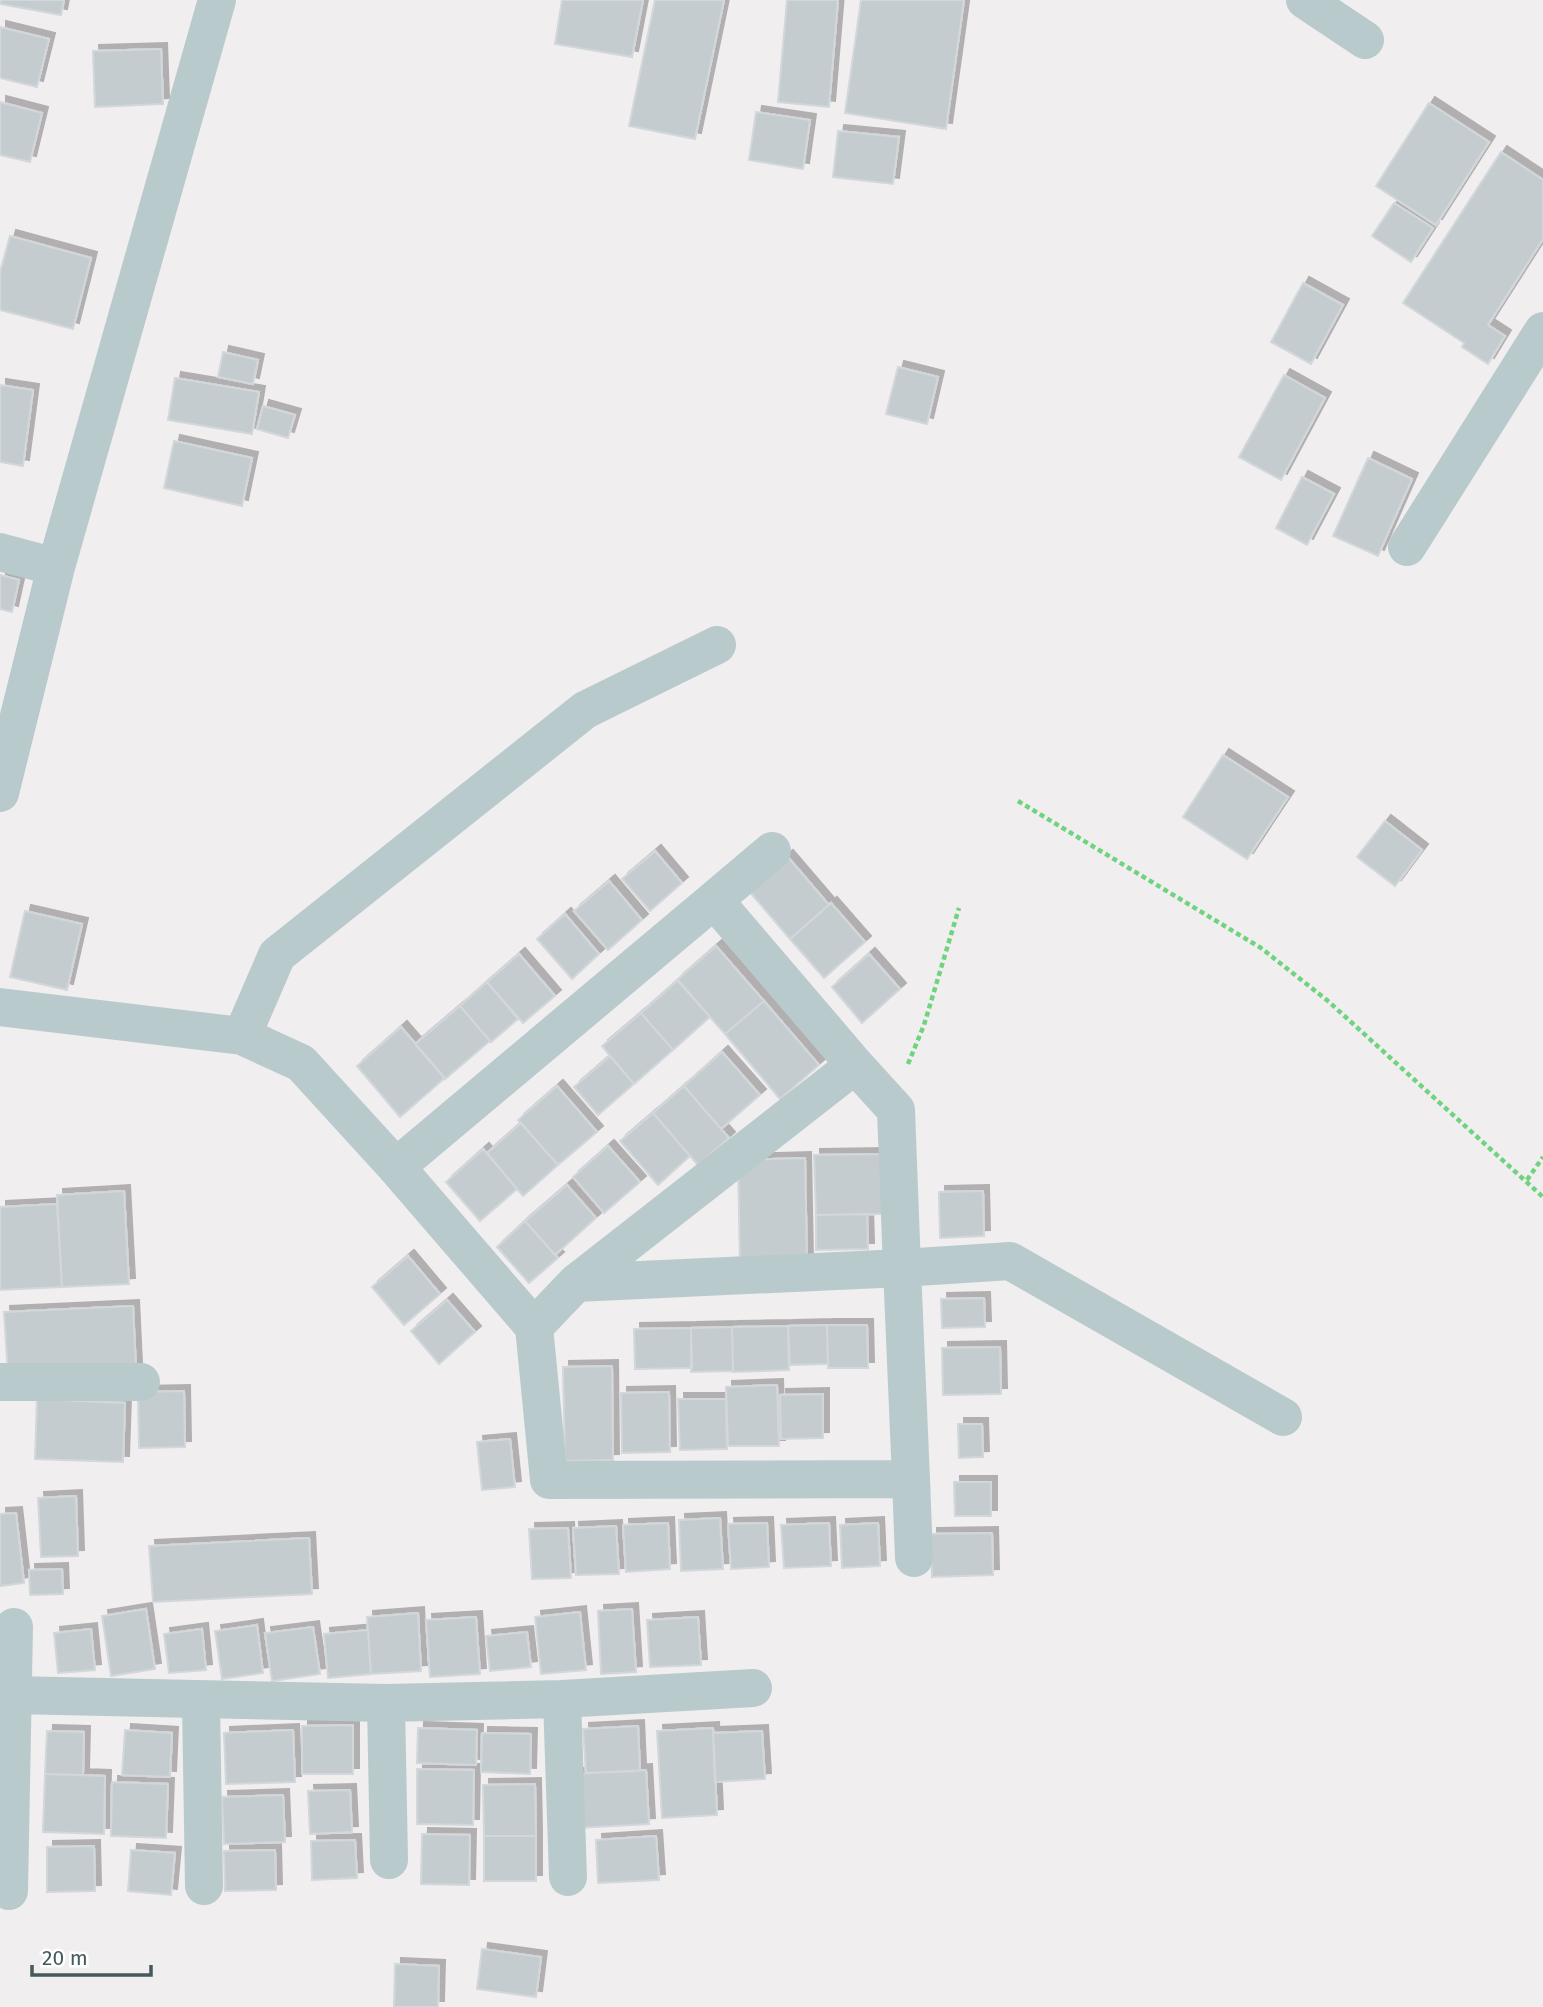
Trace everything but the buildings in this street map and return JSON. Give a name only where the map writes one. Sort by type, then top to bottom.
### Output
[{"type":"street","points":[[0,793],[56,567],[217,0]]},
{"type":"street","points":[[1305,0],[1365,40]]},
{"type":"street","points":[[1407,547],[1543,331]]},
{"type":"street","points":[[0,552],[56,567]]},
{"type":"street","points":[[242,1037],[277,955],[585,710],[718,645]]},
{"type":"street","points":[[396,1167],[772,851]]},
{"type":"street","points":[[714,900],[896,1110],[914,1558]]},
{"type":"street","points":[[0,1007],[242,1037],[301,1063],[396,1167],[534,1327],[550,1480],[911,1479]]},
{"type":"street","points":[[534,1327],[576,1283],[855,1065]]},
{"type":"street","points":[[576,1283],[1010,1261],[1283,1417]]},
{"type":"street","points":[[0,1382],[141,1382]]},
{"type":"street","points":[[9,1891],[6,1741],[12,1695],[14,1627]]},
{"type":"street","points":[[12,1695],[386,1703],[562,1699],[753,1689]]},
{"type":"street","points":[[562,1699],[568,1877]]},
{"type":"street","points":[[201,1701],[204,1886]]},
{"type":"street","points":[[386,1703],[389,1860]]},
{"type":"path","points":[[1018,801],[1261,948],[1328,1001],[1543,1197]]},
{"type":"path","points":[[892,1103],[924,1025],[958,908]]},
{"type":"path","points":[[1527,1181],[1543,1157]]}]
